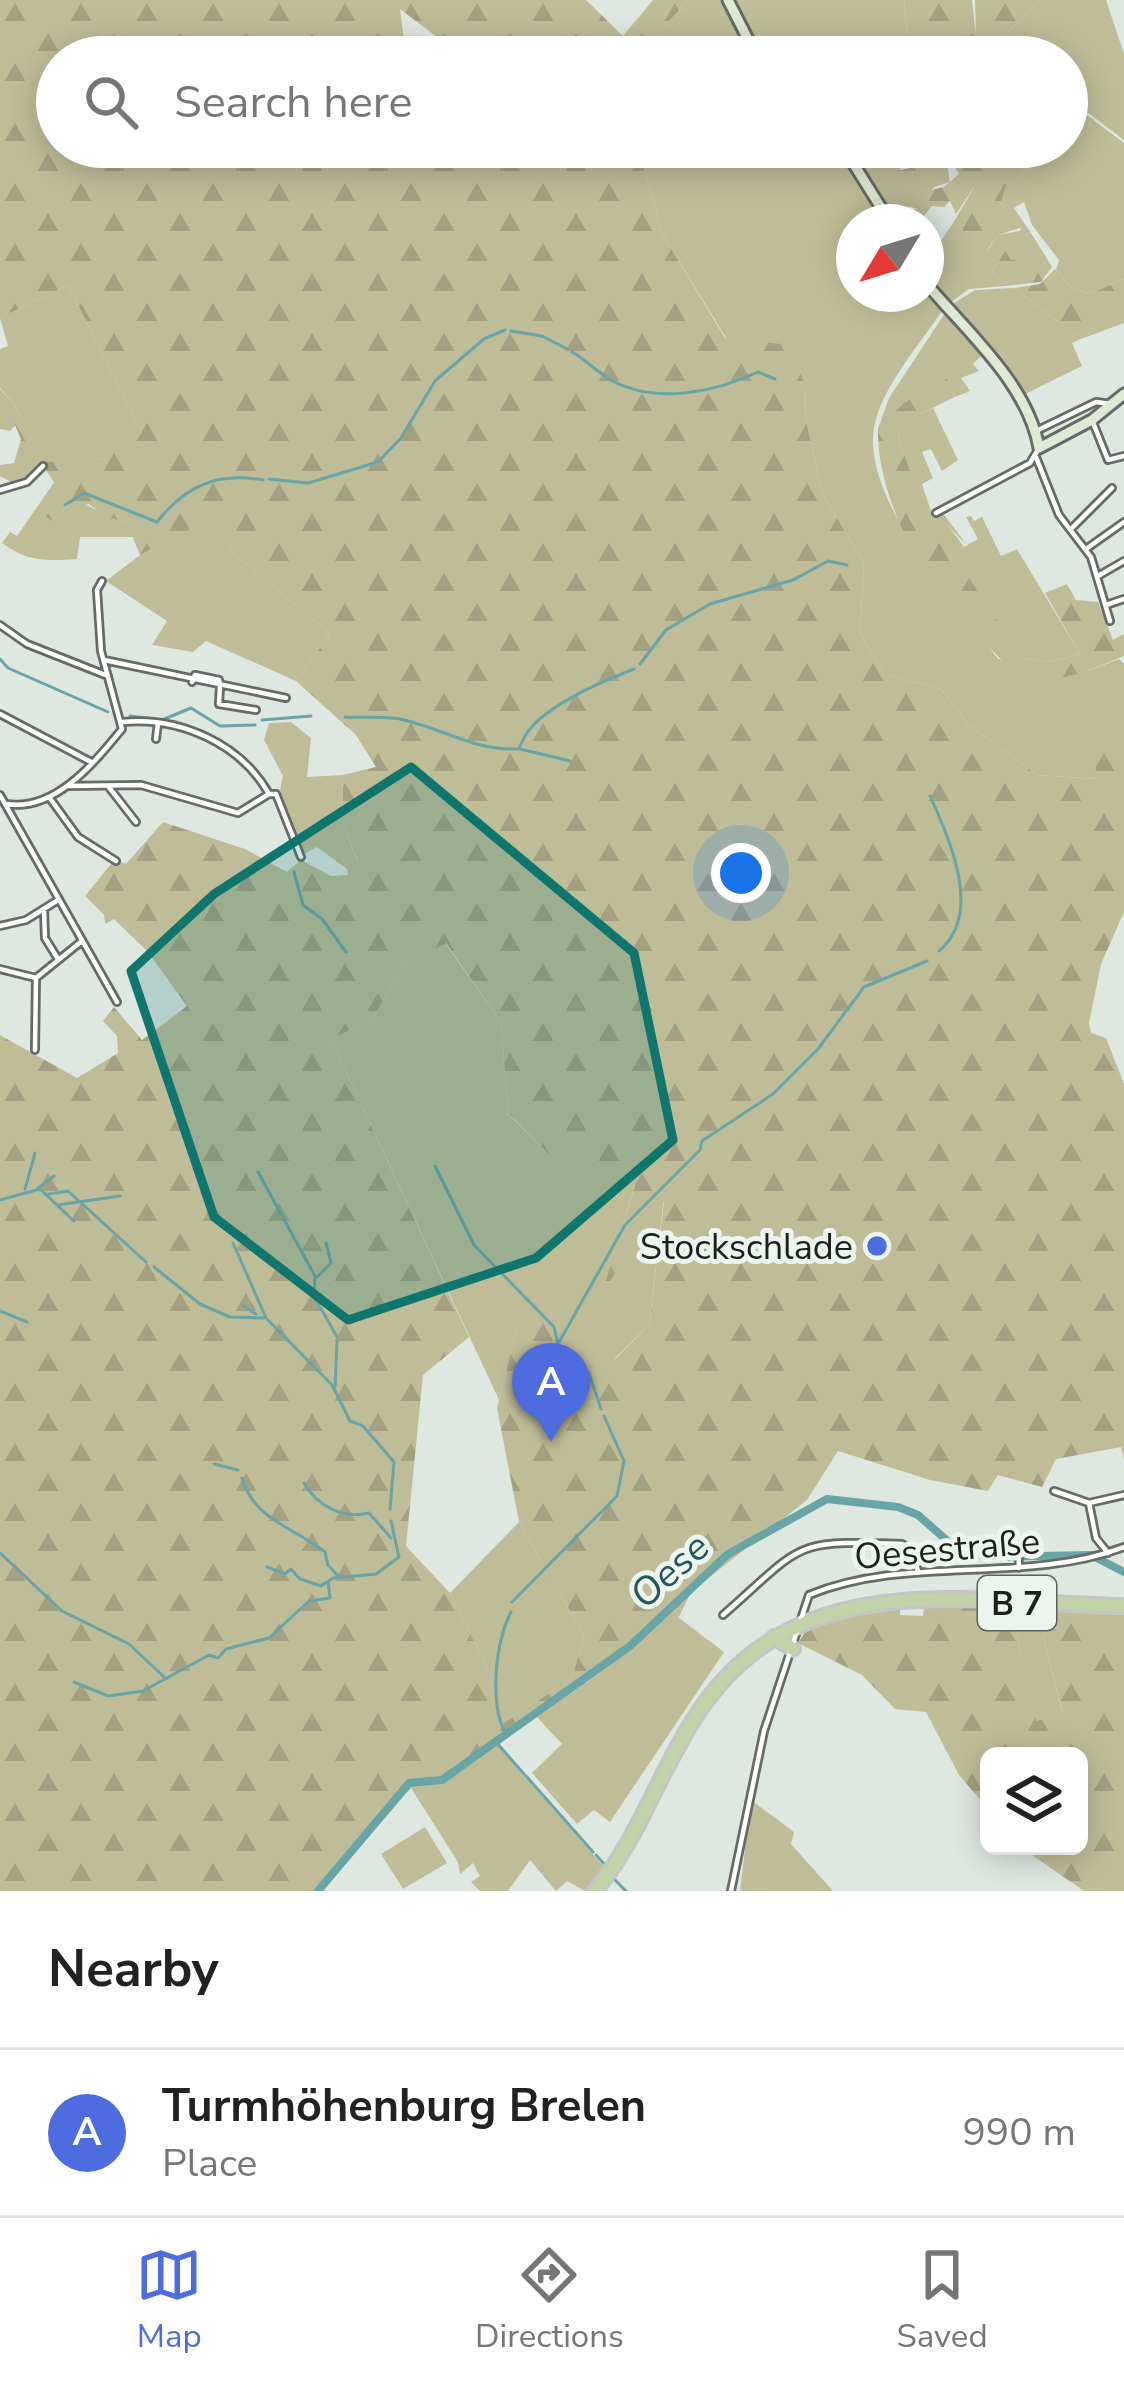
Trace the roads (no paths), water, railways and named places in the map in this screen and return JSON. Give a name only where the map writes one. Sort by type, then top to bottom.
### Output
[{"type":"main road","name":"B 7","points":[[595,1891],[630,1840],[707,1698],[740,1662],[774,1637],[818,1616],[890,1600],[1124,1606]]},
{"type":"main road","points":[[802,1605],[818,1616]]},
{"type":"main road","points":[[774,1637],[793,1649]]},
{"type":"street","points":[[728,0],[746,36]]},
{"type":"street","points":[[856,168],[879,204]]},
{"type":"street","points":[[944,305],[997,367],[1036,430],[1052,501],[1086,548],[1110,622]]},
{"type":"street","points":[[1036,430],[1096,402],[1120,400]]},
{"type":"street","points":[[936,513],[1120,400]]},
{"type":"street","points":[[1092,420],[1108,460],[1124,456]]},
{"type":"street","points":[[0,490],[27,482],[43,466]]},
{"type":"street","points":[[1072,530],[1112,488]]},
{"type":"street","points":[[1086,548],[1124,522]]},
{"type":"street","points":[[1098,576],[1124,561]]},
{"type":"street","points":[[6,804],[26,806],[68,786],[121,732],[104,660],[98,609],[102,581]]},
{"type":"street","points":[[1106,605],[1124,598]]},
{"type":"street","points":[[0,625],[27,644],[109,676]]},
{"type":"street","points":[[104,660],[286,698]]},
{"type":"street","points":[[220,686],[219,704],[256,710]]},
{"type":"street","points":[[0,714],[92,762]]},
{"type":"street","points":[[122,722],[158,722],[232,748],[279,800],[301,857]]},
{"type":"street","points":[[157,739],[158,722]]},
{"type":"street","points":[[68,786],[162,789],[238,812],[269,794]]},
{"type":"street","points":[[108,786],[136,823]]},
{"type":"street","points":[[0,795],[117,1002]]},
{"type":"street","points":[[49,797],[78,837],[116,861]]},
{"type":"street","points":[[0,926],[58,900]]},
{"type":"street","points":[[44,909],[45,938],[59,961]]},
{"type":"street","points":[[36,978],[82,941]]},
{"type":"street","points":[[0,969],[36,978]]},
{"type":"street","points":[[34,1050],[36,978]]},
{"type":"street","points":[[1054,1491],[1089,1503],[1124,1495]]},
{"type":"street","points":[[1089,1503],[1096,1538],[1109,1553]]},
{"type":"street","points":[[723,1615],[799,1547],[819,1541],[902,1544],[913,1551],[919,1574]]},
{"type":"street","points":[[1018,1545],[1019,1561]]},
{"type":"street","name":"Oesestraße","points":[[802,1605],[809,1594],[824,1589],[1019,1561],[1090,1560],[1124,1547]]},
{"type":"street","points":[[731,1891],[764,1731],[793,1649],[802,1605]]},
{"type":"waterway","points":[[269,479],[308,483],[378,462],[401,438],[435,381],[484,339],[505,330]]},
{"type":"waterway","points":[[511,331],[542,336],[567,349]]},
{"type":"waterway","points":[[572,352],[611,380],[647,392],[704,390],[758,372],[775,379]]},
{"type":"waterway","points":[[65,505],[84,493],[157,522],[179,499],[204,484],[232,478],[263,480]]},
{"type":"waterway","points":[[640,664],[666,630],[710,604],[793,580],[828,561],[847,565]]},
{"type":"waterway","points":[[0,659],[8,668],[108,712]]},
{"type":"waterway","points":[[345,717],[400,719],[472,743],[518,749],[547,713],[634,669]]},
{"type":"waterway","points":[[130,716],[162,720],[191,708],[220,726],[255,725]]},
{"type":"waterway","points":[[262,720],[311,716]]},
{"type":"waterway","points":[[520,749],[570,761]]},
{"type":"waterway","points":[[930,796],[953,854],[961,897],[952,935],[939,951]]},
{"type":"waterway","points":[[294,872],[303,905],[322,919],[346,952]]},
{"type":"waterway","points":[[558,1344],[625,1225],[700,1150],[702,1141],[773,1094],[818,1049],[864,987],[927,961]]},
{"type":"waterway","points":[[25,1189],[35,1153]]},
{"type":"waterway","points":[[435,1166],[474,1245],[554,1327],[558,1344],[589,1373],[601,1409]]},
{"type":"waterway","points":[[258,1172],[315,1276],[314,1296],[337,1337]]},
{"type":"waterway","points":[[37,1189],[54,1176]]},
{"type":"waterway","points":[[0,1200],[40,1189],[74,1221]]},
{"type":"waterway","points":[[49,1194],[68,1191],[146,1262]]},
{"type":"waterway","points":[[58,1205],[120,1196]]},
{"type":"waterway","points":[[233,1243],[266,1318],[332,1385],[350,1421],[363,1426],[394,1462],[390,1509]]},
{"type":"waterway","points":[[317,1277],[331,1263],[326,1243]]},
{"type":"waterway","points":[[154,1267],[200,1304],[230,1317],[264,1318]]},
{"type":"waterway","points":[[243,1306],[256,1314]]},
{"type":"waterway","points":[[0,1311],[27,1322]]},
{"type":"waterway","points":[[335,1387],[337,1341]]},
{"type":"waterway","points":[[512,1602],[617,1496],[624,1461],[604,1416]]},
{"type":"waterway","points":[[214,1464],[238,1470]]},
{"type":"waterway","points":[[242,1478],[256,1504],[325,1552],[328,1565],[339,1577]]},
{"type":"waterway","points":[[304,1483],[332,1509],[369,1513],[391,1538]]},
{"type":"waterway","name":"Oese","points":[[318,1891],[409,1783],[442,1780],[630,1646],[728,1554],[827,1499],[898,1507],[918,1515],[960,1552],[992,1557],[1091,1555],[1124,1572]]},
{"type":"waterway","points":[[267,1567],[285,1574],[291,1569],[300,1579],[321,1586],[333,1578],[376,1574],[399,1557],[391,1521]]},
{"type":"waterway","points":[[0,1553],[62,1611],[129,1644],[164,1677]]},
{"type":"waterway","points":[[74,1682],[108,1696],[143,1691],[209,1655],[218,1658],[226,1649],[269,1638],[309,1601],[330,1598],[328,1582]]},
{"type":"waterway","points":[[506,1735],[497,1707],[496,1674],[511,1612]]},
{"type":"waterway","points":[[496,1742],[524,1774]]},
{"type":"waterway","points":[[526,1776],[593,1852]]},
{"type":"waterway","points":[[596,1855],[606,1866]]},
{"type":"waterway","points":[[615,1880],[626,1891]]},
{"type":"place","name":"Stockschlade","points":[[877,1246]]},
{"type":"place","name":"Turmhöhenburg Brelen","points":[[551,1442]]}]
